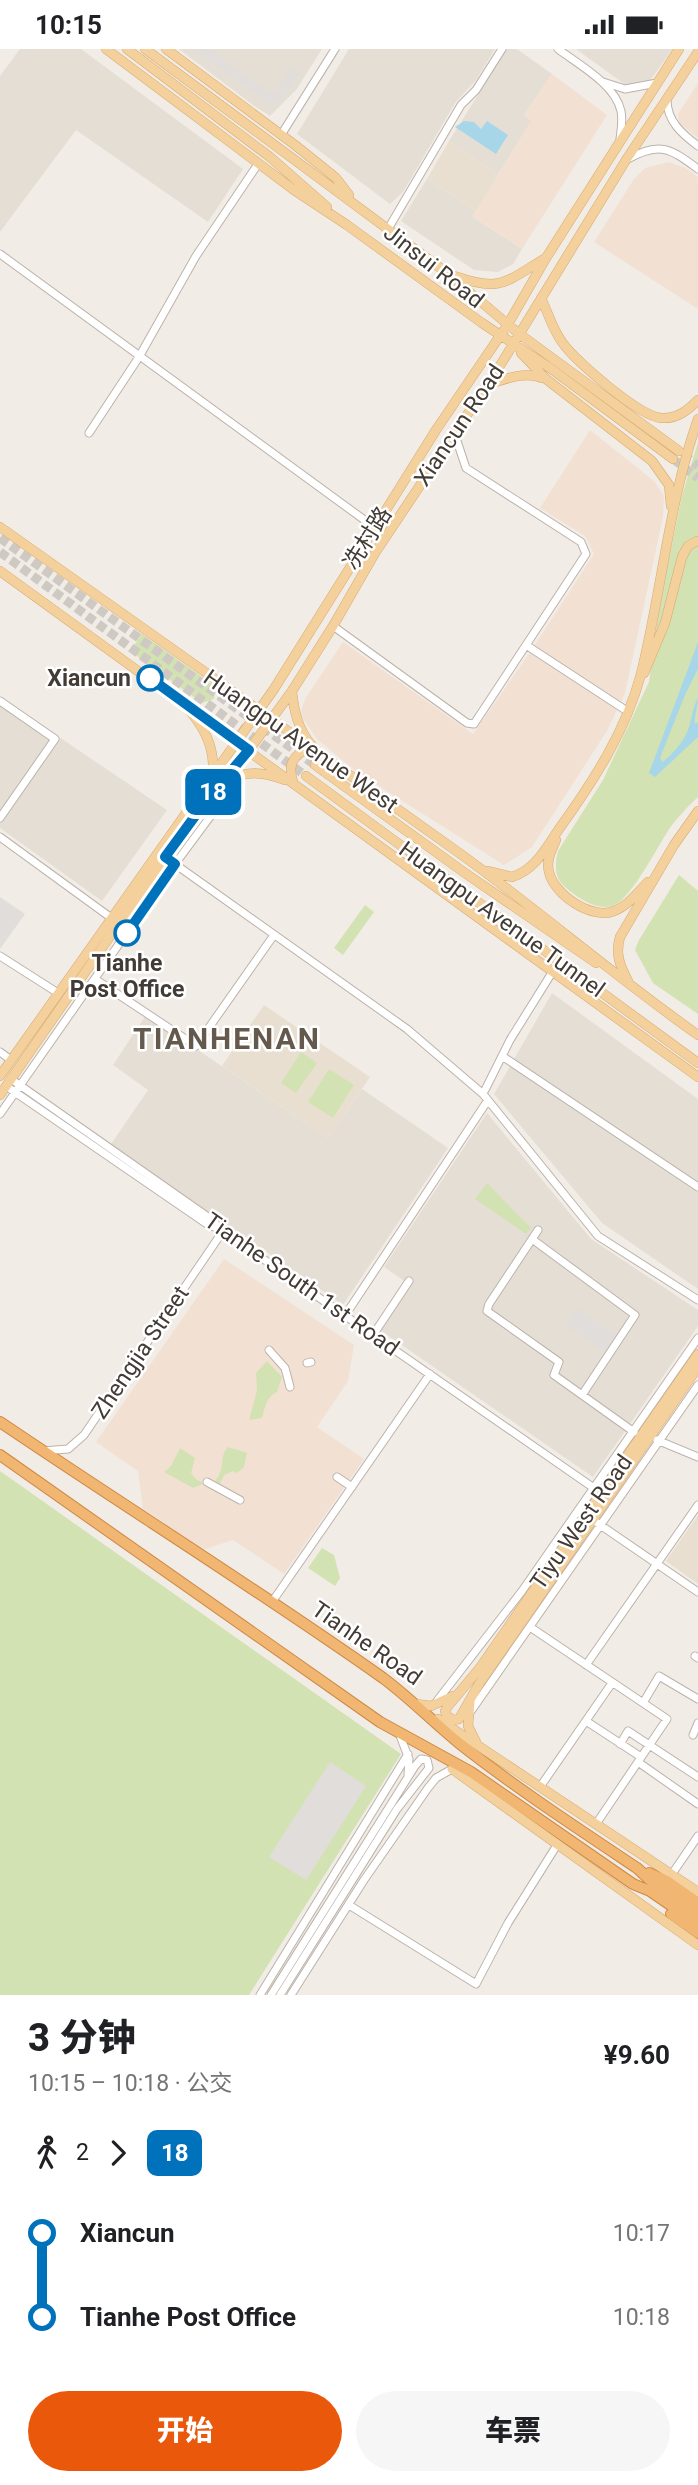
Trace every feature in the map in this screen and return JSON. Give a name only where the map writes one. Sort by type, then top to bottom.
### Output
[{"type":"highway","name":"Tianhe Road","points":[[0,1422],[272,1602],[416,1704],[443,1730],[480,1759],[637,1868],[698,1914]]},
{"type":"highway","points":[[0,1455],[362,1710],[471,1772],[633,1884],[698,1933]]},
{"type":"highway","points":[[637,1868],[669,1877],[698,1903]]},
{"type":"highway","points":[[633,1884],[650,1891],[698,1924]]},
{"type":"main road","points":[[106,49],[258,164],[347,225]]},
{"type":"main road","points":[[127,49],[270,157],[347,225]]},
{"type":"main road","points":[[145,49],[359,207]]},
{"type":"main road","points":[[166,49],[335,178],[359,207]]},
{"type":"main road","points":[[508,324],[546,258],[679,49]]},
{"type":"main road","points":[[518,333],[626,160],[698,52]]},
{"type":"main road","name":"Jinsui Road","points":[[347,225],[500,335],[676,455],[518,333],[447,273],[359,207]]},
{"type":"main road","points":[[447,273],[480,285],[493,285],[507,281],[546,258]]},
{"type":"main road","points":[[541,298],[556,333],[569,352],[645,413],[663,418],[676,417],[698,400]]},
{"type":"main road","name":"冼村路","points":[[0,1076],[258,710],[374,527],[508,324]]},
{"type":"main road","name":"Xiancun Road","points":[[209,797],[249,750],[292,691],[375,553],[487,385],[518,333]]},
{"type":"main road","points":[[513,344],[546,379],[660,469],[669,485],[672,518]]},
{"type":"main road","points":[[487,385],[513,376],[533,374],[546,379]]},
{"type":"main road","points":[[627,711],[640,675],[681,477],[698,419]]},
{"type":"main road","name":"Huangpu Avenue West","points":[[0,527],[463,856],[590,952],[632,988],[698,1035]]},
{"type":"main road","points":[[463,856],[498,875],[512,877],[530,869],[564,823],[610,752],[665,623],[682,557],[688,546],[697,541]]},
{"type":"main road","name":"Huangpu Avenue West","points":[[0,571],[698,1077]]},
{"type":"main road","points":[[292,691],[298,723],[317,753]]},
{"type":"main road","points":[[179,699],[205,732],[211,748],[213,774]]},
{"type":"main road","points":[[293,782],[290,772],[293,759],[303,751],[317,753]]},
{"type":"main road","name":"Huangpu Avenue Tunnel","points":[[315,765],[632,988]]},
{"type":"main road","points":[[0,1095],[209,797],[229,780],[242,774],[264,773],[293,782]]},
{"type":"main road","name":"Huangpu Avenue Tunnel","points":[[306,776],[698,1063]]},
{"type":"main road","points":[[632,988],[619,961],[618,946],[624,929],[674,845],[698,811]]},
{"type":"main road","points":[[564,823],[549,857],[549,873],[552,881],[564,894],[588,911],[604,913],[618,910],[659,871]]},
{"type":"main road","name":"Tiyu West Road","points":[[463,1689],[488,1657],[598,1491],[693,1387],[694,1360]]},
{"type":"main road","name":"Tiyu West Road","points":[[464,1717],[470,1697],[597,1522],[646,1436],[694,1360]]},
{"type":"main road","points":[[416,1704],[439,1704],[463,1689]]},
{"type":"main road","points":[[463,1689],[445,1711],[451,1719],[464,1717],[477,1745]]},
{"type":"main road","points":[[416,1704],[596,1824],[669,1877],[698,1892]]},
{"type":"main road","points":[[452,1769],[698,1945]]},
{"type":"street","points":[[281,135],[335,49]]},
{"type":"street","points":[[388,229],[461,105],[476,90],[502,49]]},
{"type":"street","points":[[558,49],[613,94],[621,109],[620,140]]},
{"type":"street","points":[[601,82],[625,89],[657,83]]},
{"type":"street","points":[[667,98],[667,108],[673,122],[681,133],[698,146]]},
{"type":"street","points":[[626,160],[645,150],[666,148],[698,169]]},
{"type":"street","points":[[89,433],[139,357],[197,256],[258,164]]},
{"type":"street","points":[[0,254],[374,527]]},
{"type":"street","points":[[333,625],[467,723],[474,725],[586,554],[581,542],[466,468],[454,432]]},
{"type":"street","points":[[526,645],[627,711]]},
{"type":"street","points":[[0,701],[55,739],[0,818]]},
{"type":"street","points":[[0,1114],[175,864],[242,774]]},
{"type":"street","points":[[0,837],[110,917]]},
{"type":"street","points":[[165,857],[407,1029],[483,1094],[598,1236],[698,1300]]},
{"type":"street","points":[[95,979],[196,1046],[274,935]]},
{"type":"street","points":[[0,956],[58,993]]},
{"type":"street","points":[[485,1090],[502,1056],[553,971]]},
{"type":"street","points":[[0,1052],[11,1060]]},
{"type":"street","points":[[502,1056],[698,1187]]},
{"type":"street","name":"Tianhe South 1st Road","points":[[8,1083],[213,1221],[223,1231],[598,1491]]},
{"type":"street","points":[[348,1311],[486,1103]]},
{"type":"street","points":[[538,1230],[487,1311],[559,1361],[554,1375],[582,1395],[646,1436],[698,1457]]},
{"type":"street","name":"Zhengjia Street","points":[[43,1451],[68,1449],[84,1436],[223,1231]]},
{"type":"street","points":[[532,1240],[635,1315],[582,1395]]},
{"type":"street","points":[[373,1335],[409,1281]]},
{"type":"street","points":[[694,1360],[698,1338]]},
{"type":"street","points":[[270,1350],[285,1368],[290,1387]]},
{"type":"street","points":[[272,1602],[429,1374]]},
{"type":"street","points":[[337,1477],[352,1487]]},
{"type":"street","points":[[207,1482],[240,1500]]},
{"type":"street","points":[[416,1704],[429,1704],[439,1700],[598,1491]]},
{"type":"street","points":[[586,1665],[698,1505]]},
{"type":"street","points":[[464,1717],[530,1627],[597,1522],[698,1592]]},
{"type":"street","points":[[530,1627],[667,1719],[596,1824]]},
{"type":"street","points":[[478,1649],[488,1657]]},
{"type":"street","points":[[643,1703],[659,1676],[698,1699]]},
{"type":"street","points":[[540,1787],[612,1683]]},
{"type":"street","points":[[586,1721],[698,1804]]},
{"type":"street","points":[[693,1735],[698,1723]]},
{"type":"street","points":[[620,1744],[628,1731],[698,1777]]},
{"type":"street","points":[[399,1733],[410,1764],[407,1780]]},
{"type":"street","points":[[426,1746],[452,1769]]},
{"type":"street","points":[[260,1995],[408,1754]]},
{"type":"street","points":[[271,1995],[407,1780],[421,1759],[427,1760],[429,1767],[281,1995]]},
{"type":"street","points":[[291,1995],[432,1782],[452,1769]]},
{"type":"street","points":[[412,1790],[434,1774],[452,1769],[471,1772]]},
{"type":"street","points":[[669,1877],[698,1836]]},
{"type":"street","points":[[349,1905],[476,1984],[508,1923],[557,1845]]},
{"type":"street","points":[[288,1982],[296,1987]]},
{"type":"shaded area","points":[[20,49],[81,49],[243,169],[208,222],[76,130],[0,232],[0,76]]},
{"type":"shaded area","points":[[179,49],[322,49],[296,90],[270,116]]},
{"type":"shaded area","points":[[193,49],[209,49],[269,93],[275,92],[291,68],[299,73],[281,100],[270,104]]},
{"type":"shaded area","points":[[349,49],[495,49],[476,80],[455,103],[403,192],[390,204],[297,134]]},
{"type":"shaded area","points":[[507,49],[517,49],[552,74],[524,115],[532,121],[498,174],[449,141]]},
{"type":"shaded area","points":[[576,49],[673,49],[649,82],[627,86]]},
{"type":"shaded area","points":[[552,74],[607,115],[522,249],[472,216],[531,121],[524,115]]},
{"type":"shaded area","points":[[698,83],[698,138],[679,123],[678,114]]},
{"type":"shaded area","points":[[449,141],[498,174],[476,211],[427,179]]},
{"type":"shaded area","points":[[669,162],[698,177],[698,309],[594,242],[634,179],[645,168]]},
{"type":"shaded area","points":[[427,179],[476,211],[473,217],[522,249],[513,264],[498,272],[474,270],[401,221]]},
{"type":"shaded area","points":[[590,430],[654,481],[664,496],[663,517],[625,693],[607,731],[532,847],[504,865],[358,773],[317,739],[300,714],[305,699],[343,642],[473,734],[594,554],[585,536],[540,508]]},
{"type":"shaded area","points":[[0,697],[167,810],[102,901],[0,828]]},
{"type":"shaded area","points":[[0,897],[25,914],[0,949]]},
{"type":"shaded area","points":[[552,993],[698,1099],[698,1289],[602,1223],[494,1094]]},
{"type":"shaded area","points":[[264,1005],[370,1077],[328,1138],[222,1066]]},
{"type":"shaded area","points":[[146,1015],[328,1138],[362,1089],[448,1148],[343,1305],[111,1144],[148,1090],[113,1065]]},
{"type":"shaded area","points":[[487,1113],[591,1239],[698,1310],[698,1326],[593,1477],[380,1330],[410,1285],[384,1267]]},
{"type":"shaded area","points":[[224,1259],[354,1345],[348,1381],[317,1427],[364,1459],[284,1574],[233,1540],[202,1550],[143,1509],[138,1471],[96,1442]]},
{"type":"shaded area","points":[[578,1309],[621,1338],[610,1355],[566,1326]]},
{"type":"shaded area","points":[[698,1515],[698,1584],[666,1561]]},
{"type":"shaded area","points":[[330,1762],[366,1786],[306,1880],[269,1857]]},
{"type":"green space","points":[[698,442],[698,797],[672,825],[628,894],[612,906],[593,905],[569,890],[558,879],[558,851],[603,780],[649,682],[659,607],[682,496]]},
{"type":"green space","points":[[142,634],[215,686],[214,699],[202,703],[130,651]]},
{"type":"green space","points":[[679,875],[698,891],[698,1014],[653,983],[635,950]]},
{"type":"green space","points":[[365,905],[374,912],[343,955],[334,948]]},
{"type":"green space","points":[[301,1052],[317,1063],[296,1093],[281,1083]]},
{"type":"green space","points":[[329,1069],[354,1085],[333,1118],[308,1102]]},
{"type":"green space","points":[[487,1183],[531,1228],[526,1234],[475,1199]]},
{"type":"green space","points":[[267,1361],[282,1377],[277,1392],[267,1402],[262,1418],[249,1420],[257,1391],[256,1373]]},
{"type":"green space","points":[[228,1447],[247,1453],[244,1467],[237,1473],[233,1471],[224,1475],[219,1486],[215,1481]]},
{"type":"green space","points":[[180,1448],[195,1458],[191,1473],[197,1480],[205,1483],[193,1488],[164,1472],[171,1466]]},
{"type":"green space","points":[[0,1471],[401,1754],[249,1995],[0,1995]]},
{"type":"green space","points":[[322,1548],[334,1555],[340,1578],[335,1586],[308,1568]]},
{"type":"water","points":[[464,121],[474,122],[481,129],[487,121],[508,135],[496,154],[455,127]]},
{"type":"water","points":[[698,642],[698,669],[660,758],[663,762],[683,739],[698,698],[695,724],[698,722],[698,737],[655,777],[649,773]]},
{"type":"tunnel","points":[[683,454],[698,466]]},
{"type":"tunnel","points":[[673,459],[698,478]]},
{"type":"tunnel","points":[[0,538],[315,765]]},
{"type":"tunnel","points":[[0,552],[306,776]]},
{"type":"bus line","name":"18","points":[[127,933],[175,864],[165,857],[209,797],[249,750],[150,678]]},
{"type":"place","name":"Xiancun","points":[[150,678]]},
{"type":"place","name":"Tianhe Post Office","points":[[127,933]]},
{"type":"district","name":"TIANHENAN","points":[[227,1039]]}]
